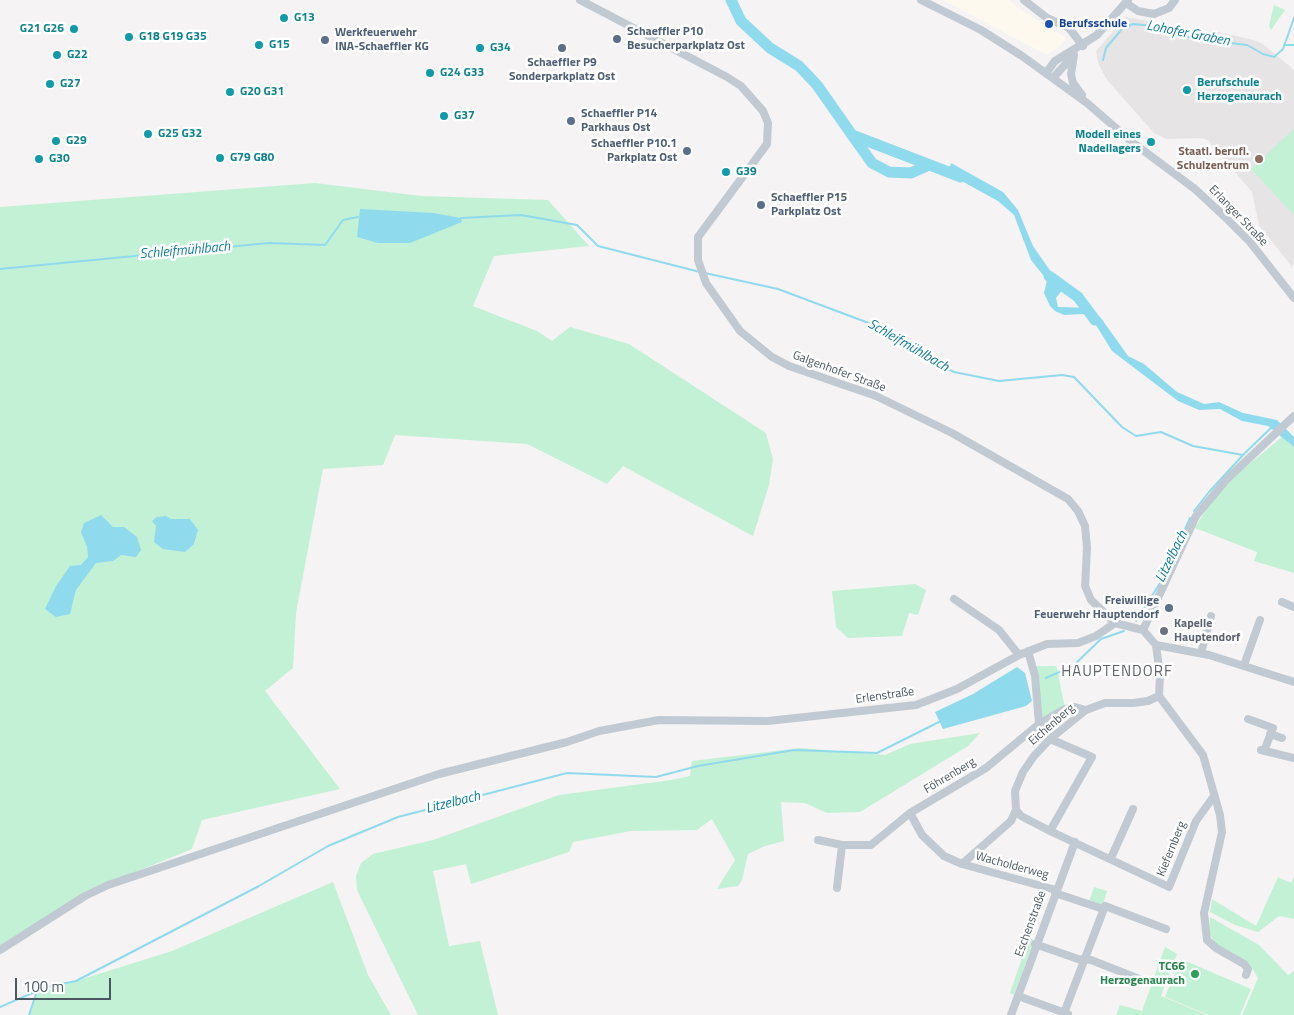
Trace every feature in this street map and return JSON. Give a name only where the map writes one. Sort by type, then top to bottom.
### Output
[{"type":"street","name":"Galgenhofer Straße","points":[[580,0],[728,77],[747,92],[763,111],[768,123],[768,144],[698,237],[698,260],[704,277],[722,308],[740,331],[772,357],[810,375],[876,396],[920,416],[1068,499],[1078,511],[1085,526],[1087,548],[1085,586],[1091,600],[1115,623]]},
{"type":"street","name":"Erlanger Straße","points":[[921,0],[980,30],[1046,72],[1087,103],[1132,142],[1195,189],[1250,242],[1294,298]]},
{"type":"street","points":[[1024,0],[1047,18],[1070,28],[1083,46]]},
{"type":"street","points":[[1053,78],[1083,46],[1097,35],[1127,2],[1138,11],[1154,14],[1169,8],[1175,0]]},
{"type":"street","points":[[1046,72],[1055,61],[1083,46]]},
{"type":"street","name":"Erlanger Straße","points":[[1074,55],[1070,70],[1072,79],[1087,103]]},
{"type":"street","points":[[1143,630],[1196,516],[1227,479],[1294,416]]},
{"type":"street","points":[[954,599],[999,630],[1019,655]]},
{"type":"street","points":[[1282,602],[1294,607]]},
{"type":"street","points":[[1201,653],[1211,616]]},
{"type":"street","points":[[1244,665],[1260,620]]},
{"type":"street","points":[[1115,623],[1143,630],[1156,645],[1160,676],[1159,696],[1203,755],[1220,814],[1222,832],[1204,913],[1207,940],[1216,948],[1244,964],[1248,969],[1246,975]]},
{"type":"street","name":"Erlenstraße","points":[[0,950],[85,896],[108,885],[439,774],[567,742],[612,728],[659,720],[768,721],[916,705],[957,690],[1028,651],[1047,644],[1078,643],[1096,636],[1115,623]]},
{"type":"street","points":[[1156,645],[1201,653],[1294,682]]},
{"type":"street","points":[[1028,651],[1035,676],[1039,724]]},
{"type":"street","name":"Eichenberg","points":[[1016,810],[1015,791],[1023,772],[1034,756],[1050,739],[1086,710],[1105,703],[1148,701],[1159,696]]},
{"type":"street","name":"Föhrenberg","points":[[818,840],[842,845],[870,845],[910,813],[986,768],[1039,724],[1065,709],[1075,706],[1086,710]]},
{"type":"street","points":[[1248,719],[1273,728],[1263,750],[1294,758]]},
{"type":"street","points":[[1270,734],[1282,738]]},
{"type":"street","points":[[1050,739],[1092,757],[1050,831]]},
{"type":"street","name":"Kiefernberg","points":[[1111,858],[1169,887],[1196,821],[1214,796]]},
{"type":"street","points":[[962,864],[1005,826],[1016,810],[1021,816],[1050,831],[1111,858],[1133,809]]},
{"type":"street","name":"Wacholderweg","points":[[910,813],[922,835],[944,856],[962,864],[1055,892],[1103,910],[1105,906],[1166,929]]},
{"type":"street","name":"Eschenstraße","points":[[1011,1015],[1035,944],[1075,842]]},
{"type":"street","points":[[837,888],[842,845]]},
{"type":"street","points":[[1018,996],[1067,1014],[1084,959],[1103,910]]},
{"type":"street","points":[[1035,944],[1078,959],[1084,959],[1147,982]]},
{"type":"shaded area","points":[[943,0],[1009,0],[1027,14],[1065,37],[1065,40],[1059,47],[1047,55]]},
{"type":"shaded area","name":"Staatl. berufl. Schulzentrum","points":[[1126,17],[1176,26],[1186,31],[1219,32],[1253,40],[1263,44],[1294,70],[1294,264],[1292,267],[1259,225],[1252,192],[1209,141],[1202,138],[1166,139],[1154,133],[1107,80],[1098,63],[1096,51]]},
{"type":"green space","points":[[1274,5],[1285,10],[1271,30],[1269,26]]},
{"type":"green space","points":[[1294,129],[1294,215],[1251,169]]},
{"type":"green space","points":[[315,183],[421,196],[548,200],[589,246],[494,256],[473,306],[537,331],[552,341],[570,327],[629,344],[766,433],[773,459],[769,485],[753,536],[623,466],[607,484],[527,444],[395,435],[383,465],[323,469],[296,613],[293,668],[265,691],[340,789],[202,820],[192,849],[84,893],[0,946],[0,207]]},
{"type":"green space","points":[[1282,437],[1294,447],[1294,573],[1254,561],[1257,552],[1195,528],[1210,503],[1230,480]]},
{"type":"green space","points":[[915,584],[926,590],[918,615],[909,613],[902,636],[848,638],[836,627],[832,591]]},
{"type":"green space","points":[[1036,666],[1055,666],[1057,668],[1065,709],[1039,724]]},
{"type":"green space","points":[[980,733],[968,746],[860,812],[827,813],[805,803],[781,802],[784,841],[765,846],[748,854],[742,880],[738,886],[717,889],[735,860],[712,819],[697,830],[631,831],[573,842],[569,852],[471,884],[466,864],[433,871],[449,946],[480,941],[498,1015],[418,1015],[357,890],[356,876],[361,863],[373,854],[433,840],[559,795],[690,776],[692,761],[800,748],[885,755],[910,744]]},
{"type":"green space","points":[[1278,877],[1291,883],[1294,877],[1294,919],[1279,916],[1258,932],[1235,925],[1210,912],[1212,899],[1256,926]]},
{"type":"green space","points":[[333,882],[368,975],[391,1015],[29,1015],[37,991],[46,987],[76,981],[172,951]]},
{"type":"green space","points":[[1094,887],[1107,891],[1102,907],[1089,902]]},
{"type":"green space","points":[[1210,917],[1259,945],[1288,975],[1294,971],[1294,1015],[1242,1015],[1258,978],[1252,968],[1215,944],[1209,932]]},
{"type":"green space","points":[[1029,938],[1034,940],[1014,995],[1010,993]]},
{"type":"green space","points":[[1165,947],[1177,954],[1161,996],[1207,1015],[1116,1015],[1120,1005],[1142,1011]]},
{"type":"green space","name":"TC66 Herzogenaurach","points":[[1181,959],[1251,989],[1240,1015],[1209,1015],[1165,997]]},
{"type":"water","points":[[951,163],[1003,192],[1018,210],[1033,246],[1063,289],[1056,298],[1058,307],[1090,308],[1101,318],[1128,356],[1144,364],[1177,392],[1204,404],[1219,402],[1243,413],[1277,420],[1294,437],[1294,447],[1268,426],[1242,421],[1220,409],[1199,410],[1178,401],[1112,351],[1091,317],[1082,314],[1064,315],[1055,311],[1050,306],[1044,293],[1047,280],[1031,260],[1014,215],[998,201],[947,173]]},
{"type":"water","points":[[360,209],[434,213],[461,218],[462,222],[410,243],[378,243],[357,237]]},
{"type":"water","points":[[101,515],[113,527],[124,527],[137,537],[141,550],[136,557],[121,555],[113,561],[96,563],[76,590],[70,614],[56,617],[45,609],[56,586],[70,566],[81,565],[88,557],[87,547],[81,532],[84,523]]},
{"type":"water","points":[[166,516],[171,519],[190,519],[198,530],[194,544],[185,552],[163,549],[154,542],[156,526],[152,521],[157,517]]},
{"type":"water","points":[[1017,667],[1025,673],[1032,701],[1026,706],[943,729],[935,712],[973,694]]},
{"type":"waterway","points":[[731,0],[741,21],[770,48],[799,66],[817,85],[852,135],[961,177]]},
{"type":"waterway","name":"Lohofer Graben","points":[[1103,60],[1106,48],[1122,29],[1133,24],[1164,27],[1179,35],[1198,39],[1247,45],[1263,54],[1274,57],[1283,49],[1294,18]]},
{"type":"waterway","name":"Lohofer Graben","points":[[1284,45],[1294,45]]},
{"type":"waterway","points":[[852,135],[872,163],[889,172],[911,173],[929,165]]},
{"type":"waterway","name":"Schleifmühlbach","points":[[461,218],[521,215],[577,225],[598,246],[700,272]]},
{"type":"waterway","name":"Schleifmühlbach","points":[[0,269],[269,243],[325,245],[343,220],[358,217]]},
{"type":"waterway","name":"Schleifmühlbach","points":[[705,273],[778,289],[874,325],[922,356],[954,372],[999,381],[1062,375],[1074,377],[1122,427],[1136,436],[1161,432],[1193,446],[1243,455],[1273,426]]},
{"type":"waterway","points":[[1049,276],[1078,297],[1095,320]]},
{"type":"waterway","name":"Litzelbach","points":[[1194,511],[1243,455]]},
{"type":"waterway","name":"Litzelbach","points":[[1136,621],[1162,580],[1190,518]]},
{"type":"waterway","name":"Litzelbach","points":[[1046,678],[1073,666],[1101,639],[1124,631]]},
{"type":"waterway","name":"Litzelbach","points":[[0,1007],[46,987],[76,981],[259,886],[328,846],[398,817],[567,773],[656,777],[698,766],[794,750],[877,753],[939,722]]},
{"type":"waterway","points":[[29,1015],[37,991]]},
{"type":"place","name":"G13","points":[[284,18]]},
{"type":"place","name":"Berufsschule","points":[[1049,24]]},
{"type":"place","name":"G21 G26","points":[[74,29]]},
{"type":"place","name":"G18 G19 G35","points":[[129,37]]},
{"type":"place","name":"Schaeffler P10 Besucherparkplatz Ost","points":[[617,39]]},
{"type":"place","name":"Werkfeuerwehr INA-Schaeffler KG","points":[[325,40]]},
{"type":"place","name":"G15","points":[[259,45]]},
{"type":"place","name":"G34","points":[[480,48]]},
{"type":"place","name":"Schaeffler P9 Sonderparkplatz Ost","points":[[562,48]]},
{"type":"place","name":"G22","points":[[57,55]]},
{"type":"place","name":"G24 G33","points":[[430,73]]},
{"type":"place","name":"G27","points":[[50,84]]},
{"type":"place","name":"Berufschule Herzogenaurach","points":[[1187,90]]},
{"type":"place","name":"G20 G31","points":[[230,92]]},
{"type":"place","name":"G37","points":[[444,116]]},
{"type":"place","name":"Schaeffler P14 Parkhaus Ost","points":[[571,121]]},
{"type":"place","name":"G25 G32","points":[[148,134]]},
{"type":"place","name":"G29","points":[[56,141]]},
{"type":"place","name":"Modell eines Nadellagers","points":[[1151,142]]},
{"type":"place","name":"Schaeffler P10.1 Parkplatz Ost","points":[[687,151]]},
{"type":"place","name":"G79 G80","points":[[220,158]]},
{"type":"place","name":"G30","points":[[39,159]]},
{"type":"place","name":"Staatl. berufl. Schulzentrum","points":[[1259,159]]},
{"type":"place","name":"G39","points":[[726,172]]},
{"type":"place","name":"Schaeffler P15 Parkplatz Ost","points":[[761,205]]},
{"type":"place","name":"Freiwillige Feuerwehr Hauptendorf","points":[[1169,608]]},
{"type":"place","name":"Kapelle Hauptendorf","points":[[1164,631]]},
{"type":"place","name":"TC66 Herzogenaurach","points":[[1195,974]]},
{"type":"district","name":"HAUPTENDORF","points":[[1117,672]]}]
